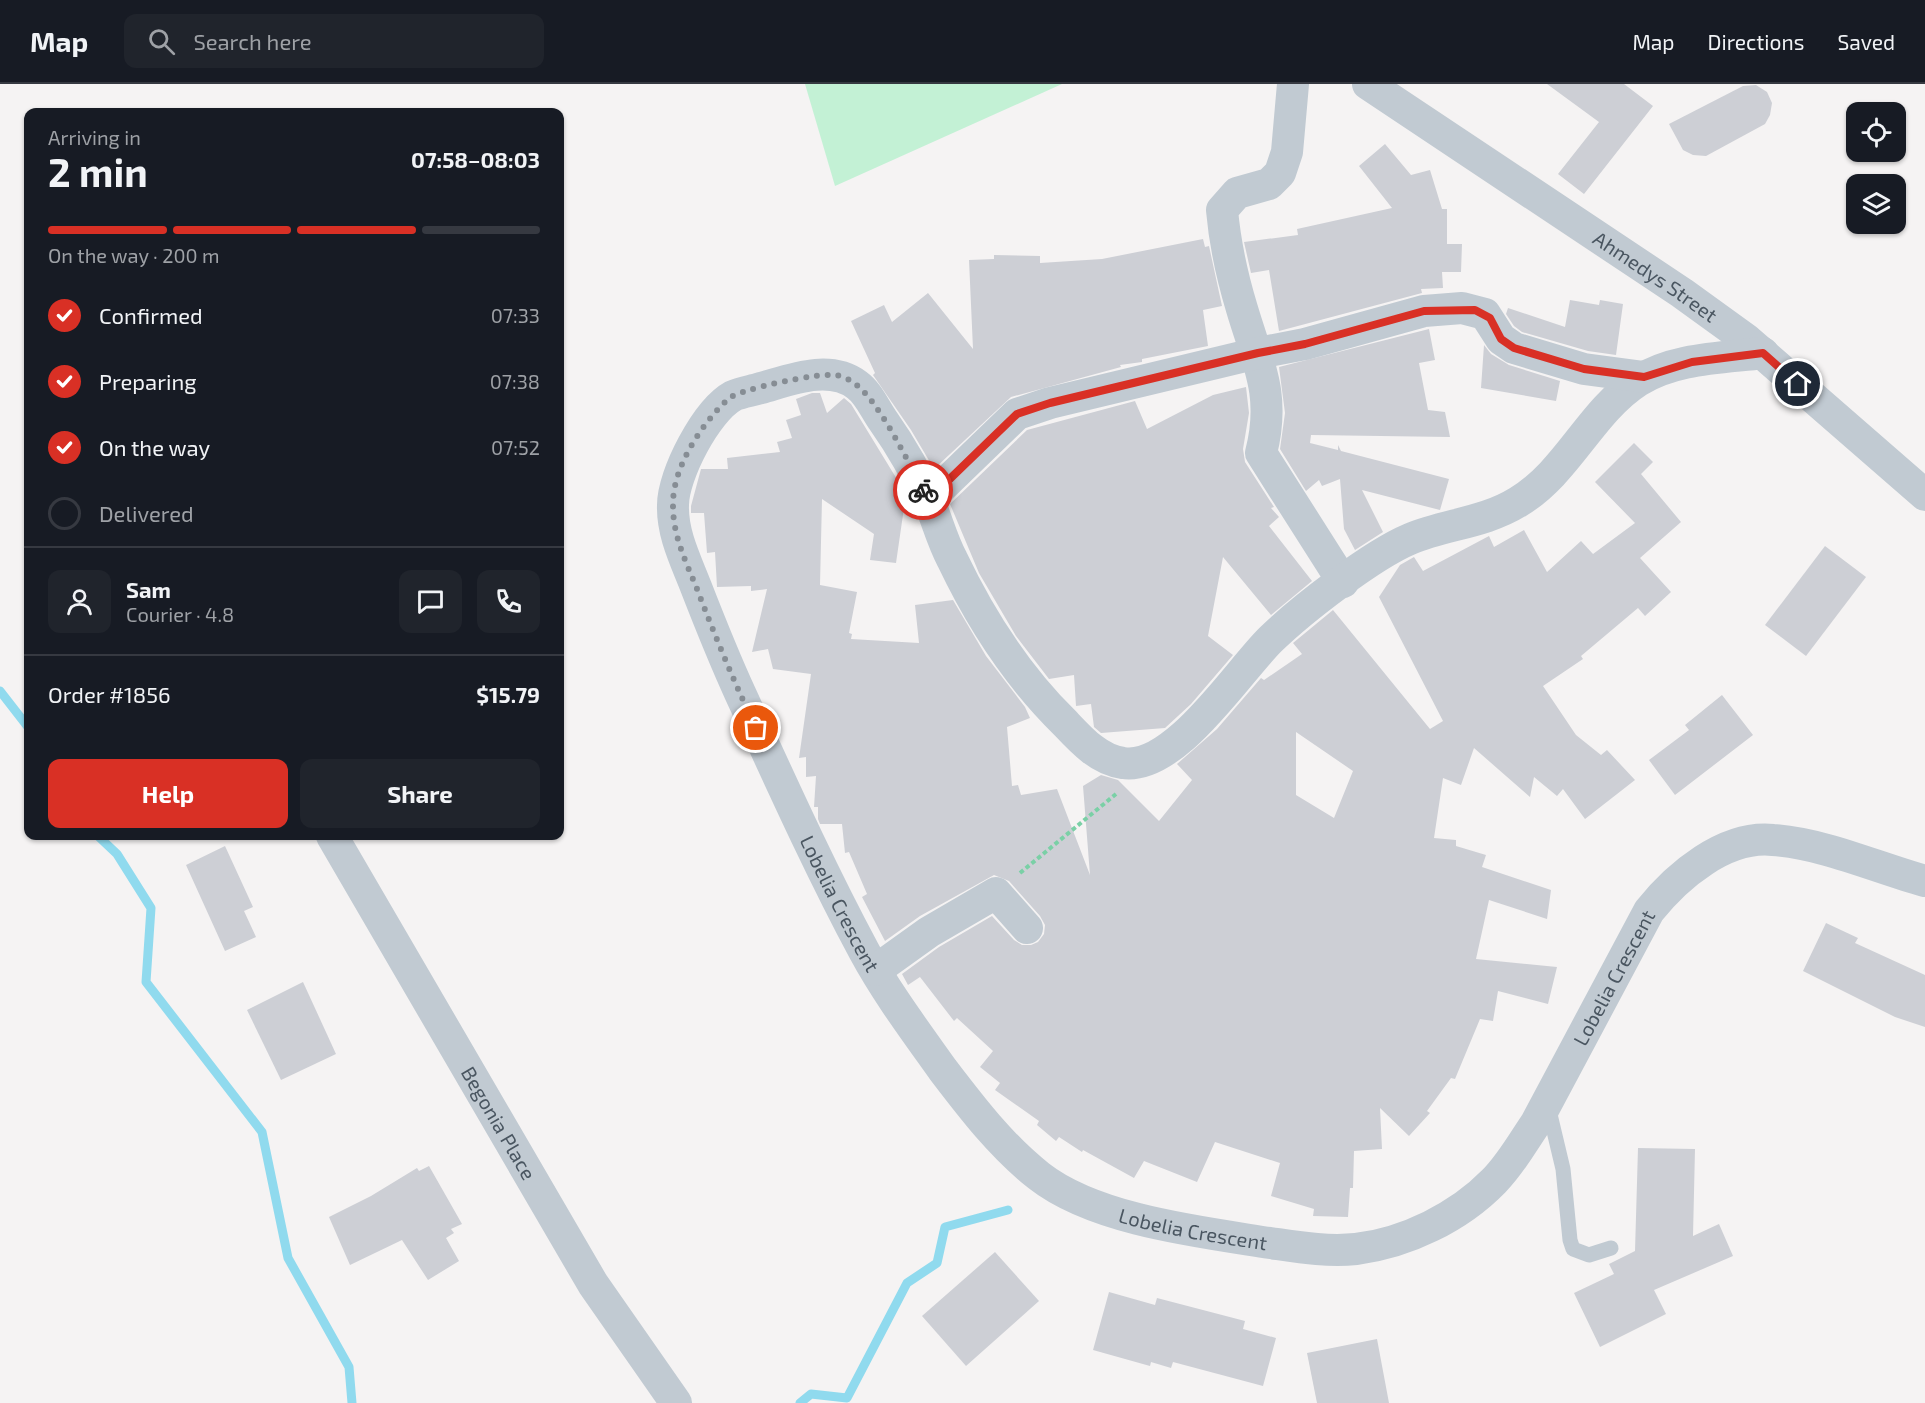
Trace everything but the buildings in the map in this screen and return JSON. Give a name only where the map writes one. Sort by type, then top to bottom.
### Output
[{"type":"street","points":[[1293,84],[1287,152],[1280,173],[1269,184],[1237,193],[1222,210],[1226,250],[1242,312],[1258,353],[1268,410],[1261,453],[1343,582]]},
{"type":"street","name":"Ahmedys Street","points":[[1368,84],[1683,293],[1763,353],[1925,495]]},
{"type":"street","points":[[928,500],[1017,414],[1050,403],[1258,353],[1305,344],[1424,311],[1462,308],[1485,314],[1501,339],[1514,348],[1584,369],[1644,377]]},
{"type":"street","points":[[1132,764],[1140,764],[1196,725],[1214,709],[1276,633],[1398,544],[1420,535],[1495,515],[1544,484],[1623,393],[1644,377],[1692,362],[1763,353]]},
{"type":"street","name":"Lobelia Crescent","points":[[1132,764],[1109,760],[1097,753],[1043,702],[1013,665],[949,554],[928,500],[898,442],[864,389],[850,380],[835,375],[804,376],[730,397],[699,435],[679,471],[672,505],[676,537],[715,640],[823,870],[876,970],[971,1108],[1008,1149],[1054,1187],[1101,1208],[1188,1230],[1309,1248],[1353,1250],[1396,1240],[1444,1220],[1494,1181],[1520,1147],[1547,1102],[1649,911],[1668,888],[1713,854],[1748,843],[1771,839],[1831,851],[1925,881]]},
{"type":"street","name":"Begonia Place","points":[[334,840],[593,1284],[676,1403]]},
{"type":"street","points":[[876,970],[929,932],[996,892],[1027,928]]},
{"type":"lane","points":[[1547,1102],[1563,1169],[1570,1240],[1573,1249],[1589,1255],[1611,1248]]},
{"type":"path","points":[[996,892],[1117,792],[1132,764]]},
{"type":"green space","points":[[805,84],[1062,84],[835,186]]},
{"type":"waterway","points":[[0,691],[24,722]]},
{"type":"waterway","points":[[102,840],[117,854],[151,908],[146,982],[262,1132],[288,1258],[349,1367],[352,1403]]},
{"type":"waterway","points":[[800,1403],[811,1394],[847,1398],[907,1283],[937,1263],[945,1227],[1008,1210]]},
{"type":"way so far","points":[[756,728],[715,640],[676,537],[672,505],[679,471],[699,435],[730,397],[804,376],[835,375],[850,380],[864,389],[898,442],[923,490]]},
{"type":"route","points":[[923,490],[928,500],[978,449],[1017,414],[1050,403],[1258,353],[1305,344],[1424,311],[1462,308],[1475,310],[1490,318],[1501,339],[1514,348],[1584,369],[1644,377],[1665,368],[1692,362],[1763,353],[1798,384]]}]
